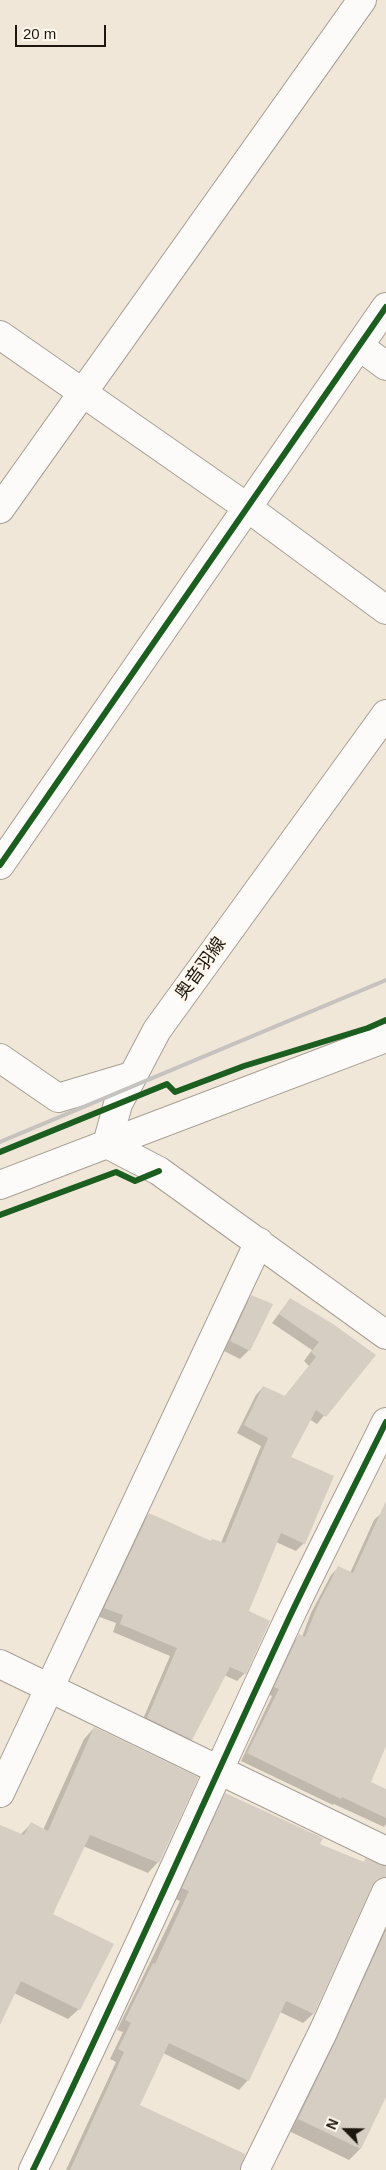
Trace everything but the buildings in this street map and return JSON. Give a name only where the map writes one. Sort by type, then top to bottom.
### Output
[{"type":"street","points":[[0,509],[362,0]]},
{"type":"street","points":[[0,865],[386,307]]},
{"type":"street","points":[[0,335],[248,508],[386,610]]},
{"type":"street","points":[[359,346],[386,366]]},
{"type":"street","name":"奥音羽線","points":[[107,1144],[118,1104],[157,1030],[386,714]]},
{"type":"street","points":[[0,1185],[386,1038]]},
{"type":"street","points":[[0,1058],[58,1098],[132,1076]]},
{"type":"street","points":[[107,1144],[159,1171],[386,1335]]},
{"type":"street","points":[[0,1793],[259,1242]]},
{"type":"street","points":[[33,2170],[146,1933],[292,1614],[386,1422]]},
{"type":"street","points":[[0,1664],[386,1851]]},
{"type":"street","points":[[255,2170],[323,2032],[386,1892]]},
{"type":"railway","points":[[0,1142],[386,980]]},
{"type":"cycle path","points":[[0,865],[386,307]]},
{"type":"cycle path","points":[[0,1152],[167,1084],[175,1092],[244,1066],[368,1028],[386,1020]]},
{"type":"cycle path","points":[[0,1215],[116,1172],[135,1181],[159,1171]]},
{"type":"cycle path","points":[[33,2170],[99,2032],[290,1616],[386,1422]]}]
